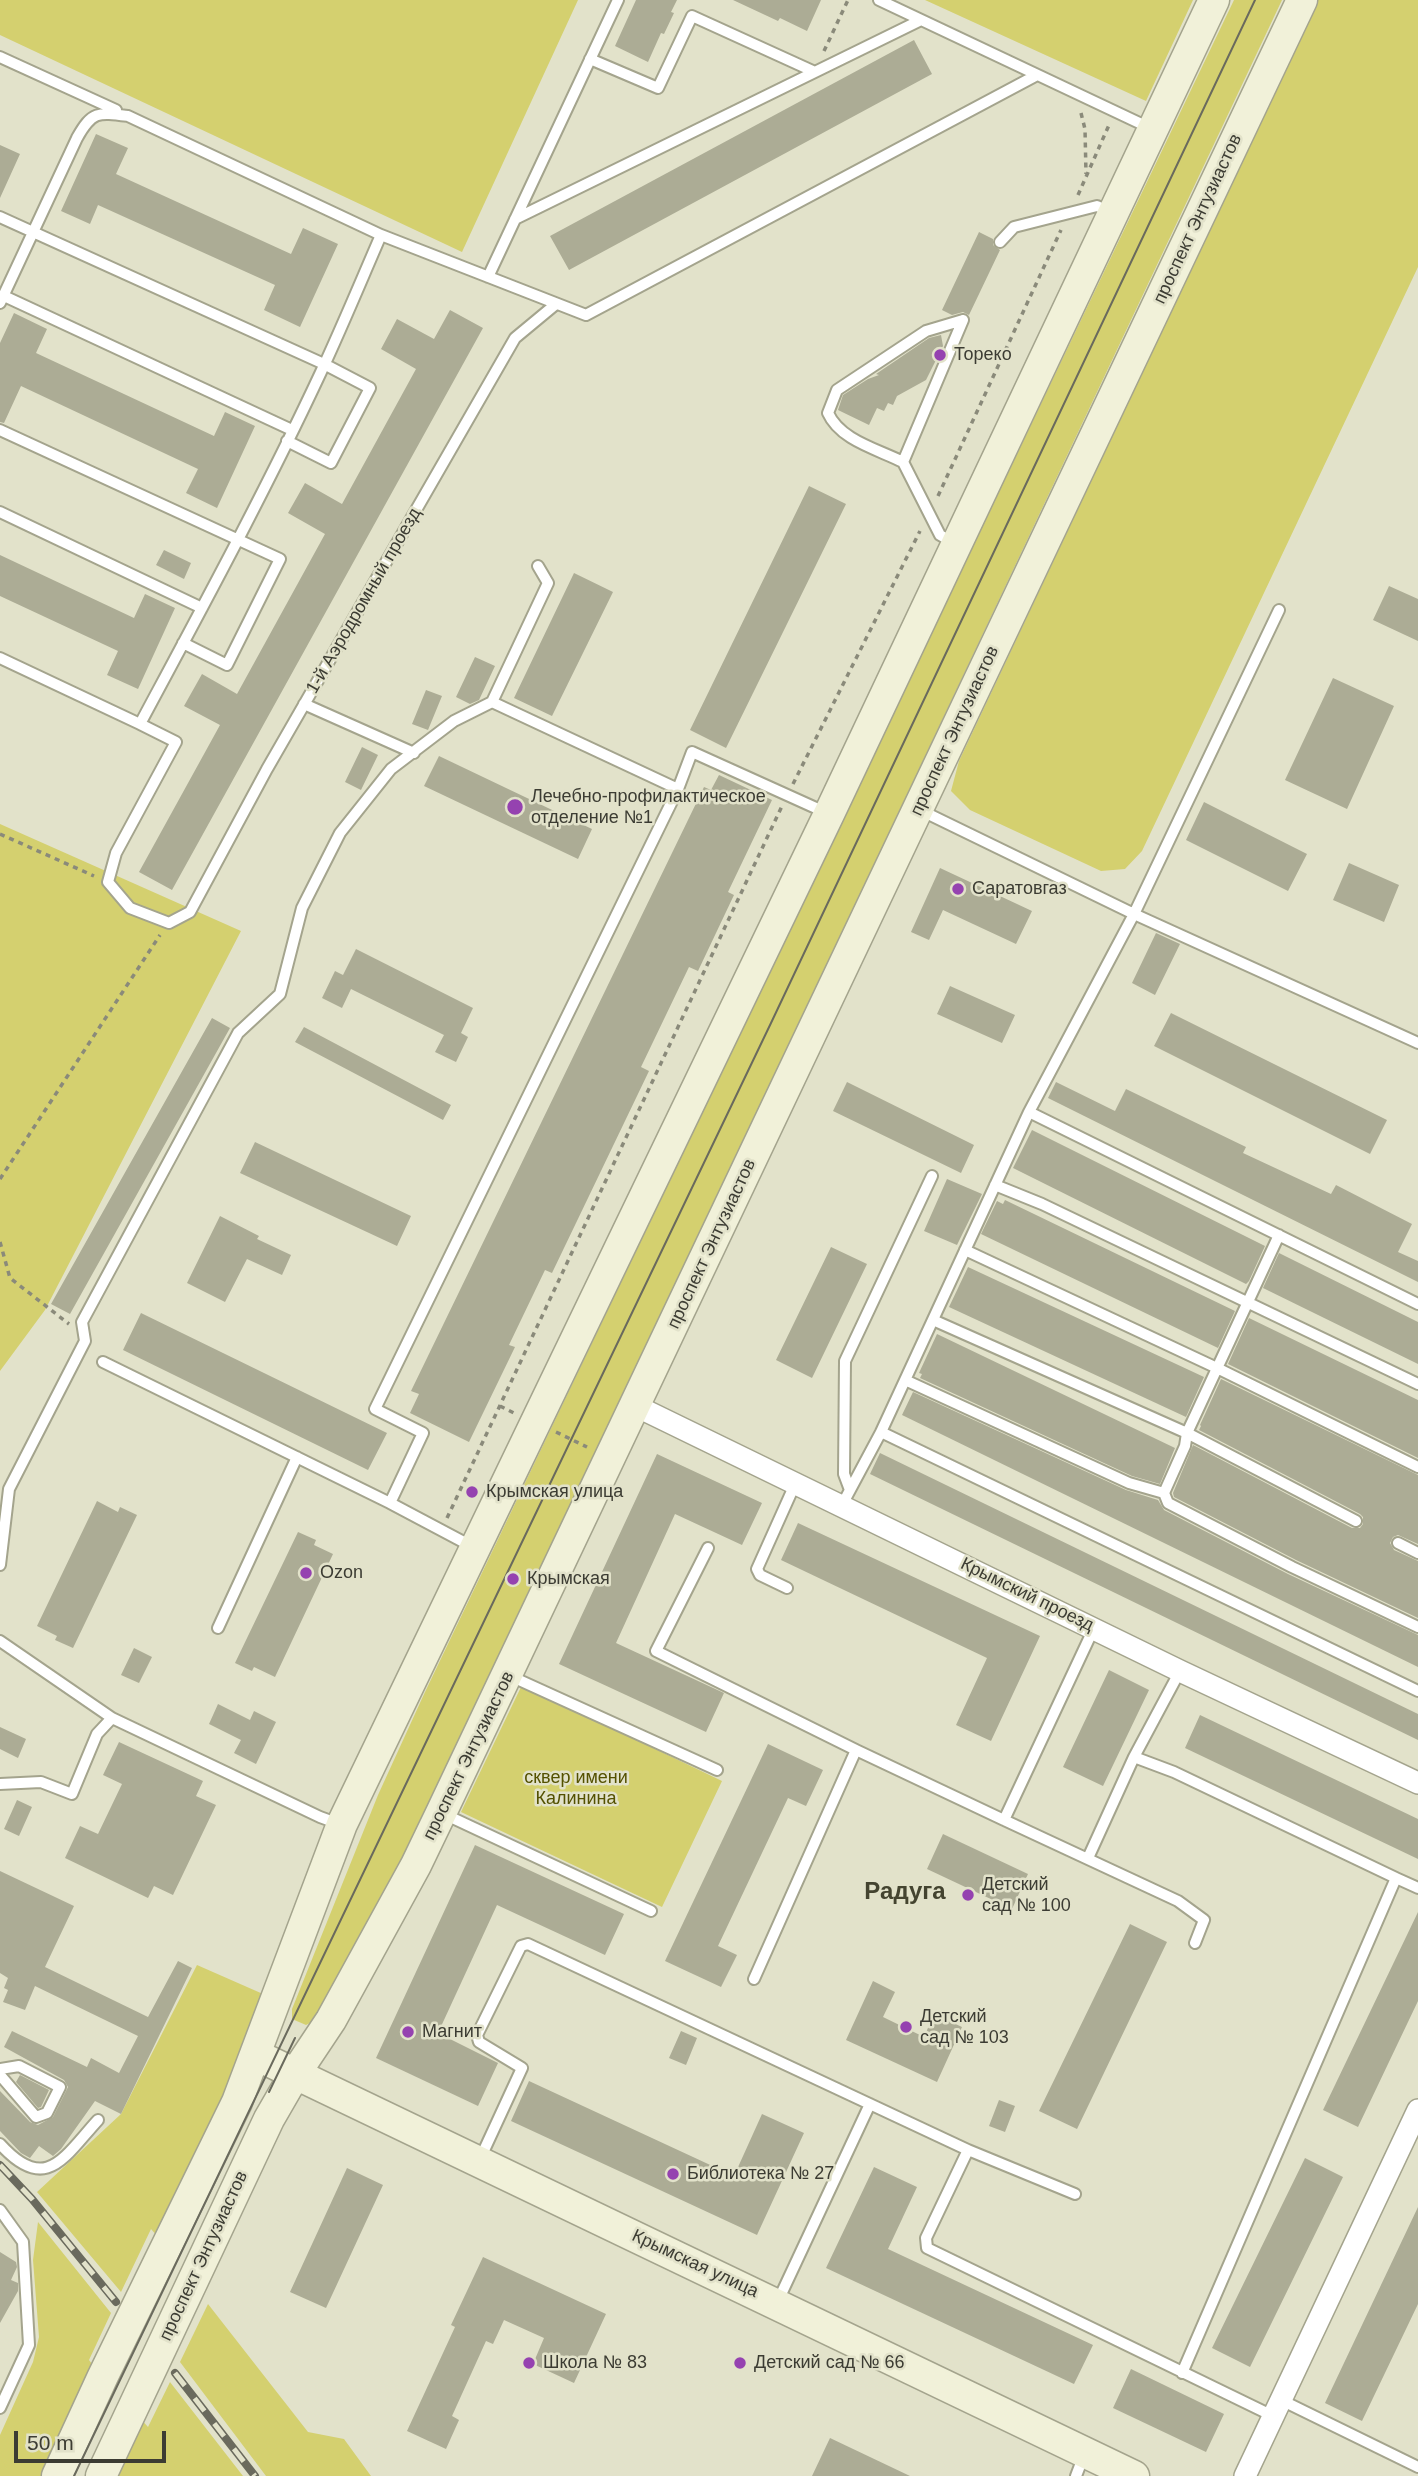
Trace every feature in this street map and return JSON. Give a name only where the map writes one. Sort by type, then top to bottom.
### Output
[{"type":"main road","name":"проспект Энтузиастов","points":[[57,2476],[108,2365],[237,2102],[342,1825],[830,814],[1214,0]]},
{"type":"main road","name":"проспект Энтузиастов","points":[[101,2476],[269,2119],[331,2020],[416,1865],[1302,0]]},
{"type":"main road","name":"Крымская улица","points":[[256,2055],[777,2303],[1081,2464],[1134,2476]]},
{"type":"street","name":"Крымский проезд","points":[[636,1406],[796,1482],[846,1498],[1180,1671],[1418,1783]]},
{"type":"street","points":[[1245,2476],[1418,2110]]},
{"type":"lane","points":[[488,277],[618,0]]},
{"type":"lane","points":[[879,0],[1152,129]]},
{"type":"lane","points":[[590,58],[658,88],[692,16],[815,72]]},
{"type":"lane","points":[[515,219],[921,20]]},
{"type":"lane","points":[[0,57],[381,235],[586,315],[1037,75]]},
{"type":"lane","points":[[0,216],[34,233],[324,364],[370,388],[331,463],[290,435],[2,299],[34,233],[86,121],[101,112],[128,116]]},
{"type":"lane","points":[[1000,242],[1014,227],[1097,206],[1113,214]]},
{"type":"lane","points":[[140,724],[239,539],[324,364],[381,235]]},
{"type":"lane","name":"1-й Аэродромный проезд","points":[[169,923],[190,912],[304,704],[515,338],[556,304]]},
{"type":"lane","points":[[903,461],[963,320],[926,331],[837,390],[828,413],[832,423],[843,433],[903,461],[940,535],[956,544]]},
{"type":"lane","points":[[0,430],[280,559],[227,665],[183,643]]},
{"type":"lane","points":[[0,512],[202,608]]},
{"type":"lane","points":[[0,1565],[9,1489],[85,1341],[82,1322],[238,1033],[280,994],[302,908],[340,833],[391,769],[454,721],[492,702],[548,583],[538,566]]},
{"type":"lane","points":[[846,1498],[881,1432],[1028,1112],[1134,914],[1279,610]]},
{"type":"lane","points":[[0,658],[176,742],[116,853],[108,882],[130,908],[169,923]]},
{"type":"lane","points":[[492,702],[678,789]]},
{"type":"lane","points":[[304,704],[414,753]]},
{"type":"lane","points":[[390,1503],[423,1433],[375,1409],[678,789],[692,752],[830,814]]},
{"type":"lane","points":[[918,808],[1134,914],[1418,1043]]},
{"type":"lane","points":[[1028,1112],[1418,1304]]},
{"type":"lane","points":[[846,1498],[845,1361],[932,1176]]},
{"type":"lane","points":[[995,1185],[1418,1384]]},
{"type":"lane","points":[[1279,1235],[1187,1433],[1185,1446],[1164,1493],[1168,1503],[1292,1567],[1418,1626]]},
{"type":"lane","points":[[965,1250],[1217,1368],[1418,1467]]},
{"type":"lane","points":[[933,1320],[1187,1433],[1356,1521]]},
{"type":"lane","points":[[103,1362],[390,1503],[475,1548]]},
{"type":"lane","points":[[905,1380],[1129,1483],[1164,1493]]},
{"type":"lane","points":[[881,1432],[1418,1691]]},
{"type":"lane","points":[[218,1628],[297,1457]]},
{"type":"lane","points":[[787,1588],[760,1576],[757,1569],[796,1482]]},
{"type":"lane","points":[[1398,1543],[1418,1553]]},
{"type":"lane","points":[[708,1548],[656,1651],[856,1750],[1178,1901],[1204,1920],[1195,1943]]},
{"type":"lane","points":[[1004,1820],[1094,1628]]},
{"type":"lane","points":[[0,1641],[113,1718],[342,1825]]},
{"type":"lane","points":[[1088,1858],[1134,1757],[1180,1671]]},
{"type":"lane","points":[[508,1675],[717,1770]]},
{"type":"lane","points":[[0,1784],[41,1782],[72,1794],[97,1734],[113,1718]]},
{"type":"lane","points":[[754,1979],[856,1750]]},
{"type":"lane","points":[[1134,1757],[1174,1772],[1418,1888]]},
{"type":"lane","points":[[441,1813],[651,1911]]},
{"type":"lane","points":[[1182,2373],[1396,1878]]},
{"type":"lane","points":[[479,2161],[522,2068],[479,2042],[477,2035],[521,1946],[528,1944],[968,2150],[1075,2194]]},
{"type":"lane","points":[[0,2069],[19,2066],[60,2087],[47,2113],[36,2117],[0,2075]]},
{"type":"lane","points":[[777,2303],[870,2104]]},
{"type":"lane","points":[[0,2144],[14,2160],[34,2169],[56,2166],[98,2120]]},
{"type":"lane","points":[[968,2150],[926,2238],[927,2248],[1182,2373],[1277,2408],[1418,2468]]},
{"type":"lane","points":[[0,2408],[29,2345],[23,2242],[1,2214]]},
{"type":"path","points":[[815,72],[848,0]]},
{"type":"path","points":[[1074,93],[1085,129],[1086,177]]},
{"type":"path","points":[[442,1530],[787,796],[929,514],[1115,112]]},
{"type":"path","points":[[0,834],[108,882]]},
{"type":"path","points":[[0,1179],[169,923]]},
{"type":"path","points":[[0,1242],[10,1278],[84,1336]]},
{"type":"path","points":[[537,1423],[611,1458]]},
{"type":"green space","points":[[0,0],[578,0],[462,252],[0,35]]},
{"type":"green space","points":[[925,0],[1193,0],[1146,101]]},
{"type":"green space","points":[[1234,0],[1282,0],[426,1814],[314,2021],[306,2025],[292,2019],[292,2009],[378,1795],[425,1692]]},
{"type":"green space","points":[[1318,0],[1418,0],[1418,267],[1142,851],[1125,869],[1101,871],[970,810],[951,791],[959,761]]},
{"type":"green space","points":[[0,824],[241,931],[45,1310],[0,1371]]},
{"type":"green space","name":"сквер имени Калинина","points":[[522,1685],[722,1781],[662,1907],[461,1812]]},
{"type":"green space","points":[[197,1965],[263,1994],[220,2109],[158,2237],[151,2229],[121,2292],[37,2192],[121,2114]]},
{"type":"green space","points":[[38,2222],[111,2313],[89,2360],[95,2368],[45,2476],[0,2476],[0,2435],[33,2362],[39,2337],[33,2260]]},
{"type":"green space","points":[[208,2304],[308,2432],[344,2439],[371,2476],[266,2476],[180,2362]]},
{"type":"green space","points":[[170,2382],[243,2476],[113,2476],[140,2418],[148,2427]]},
{"type":"building","points":[[636,0],[677,0],[671,12],[674,13],[664,34],[661,33],[648,62],[615,46]]},
{"type":"building","points":[[733,0],[821,0],[807,31]]},
{"type":"building","points":[[914,40],[932,74],[569,270],[550,236]]},
{"type":"building","points":[[96,134],[128,148],[116,174],[291,254],[303,228],[338,244],[300,327],[264,310],[275,285],[98,205],[90,224],[61,211]]},
{"type":"building","points":[[0,145],[20,154],[0,198]]},
{"type":"building","points":[[979,232],[993,239],[993,245],[1000,250],[969,315],[963,312],[952,315],[942,310]]},
{"type":"building","points":[[450,310],[483,328],[172,890],[139,872],[220,725],[184,706],[202,674],[237,694],[325,534],[288,513],[305,483],[342,504],[416,369],[381,349],[397,319],[434,339]]},
{"type":"building","points":[[14,313],[47,329],[36,353],[214,436],[225,412],[255,426],[217,508],[186,493],[198,469],[21,386],[4,423],[0,422],[0,343]]},
{"type":"building","points":[[941,335],[943,346],[926,380],[897,396],[893,405],[888,403],[884,411],[877,408],[869,425],[838,410],[843,395],[879,375],[876,374],[929,338]]},
{"type":"building","points":[[809,486],[846,504],[726,748],[690,730]]},
{"type":"building","points":[[164,550],[191,563],[184,579],[156,565]]},
{"type":"building","points":[[0,555],[134,618],[145,594],[175,608],[138,689],[107,675],[118,651],[0,596]]},
{"type":"building","points":[[574,573],[613,592],[552,716],[514,698]]},
{"type":"building","points":[[1389,586],[1418,599],[1418,641],[1373,620]]},
{"type":"building","points":[[475,657],[495,666],[479,700],[470,704],[456,697]]},
{"type":"building","points":[[1333,678],[1394,706],[1347,809],[1285,780]]},
{"type":"building","points":[[426,690],[442,696],[428,730],[412,724]]},
{"type":"building","points":[[362,747],[378,755],[361,790],[345,782]]},
{"type":"building","points":[[439,756],[592,829],[578,859],[424,786]]},
{"type":"building","points":[[719,775],[772,800],[728,892],[734,895],[698,971],[689,967],[641,1067],[649,1071],[552,1273],[545,1270],[509,1345],[515,1347],[469,1442],[410,1413],[419,1394],[411,1391],[704,787],[711,790]]},
{"type":"building","points":[[1204,802],[1307,854],[1288,891],[1186,840]]},
{"type":"building","points":[[1349,863],[1399,885],[1384,922],[1333,900]]},
{"type":"building","name":"Саратовгаз","points":[[940,868],[1032,911],[1016,944],[943,910],[929,940],[911,932]]},
{"type":"building","points":[[1156,933],[1180,944],[1155,995],[1132,983]]},
{"type":"building","points":[[356,949],[473,1008],[461,1033],[468,1037],[456,1062],[435,1052],[444,1035],[351,989],[342,1008],[322,998],[335,971],[343,975]]},
{"type":"building","points":[[950,986],[1015,1015],[1002,1043],[937,1014]]},
{"type":"building","points":[[1171,1013],[1387,1120],[1370,1154],[1154,1046]]},
{"type":"building","points":[[212,1018],[230,1028],[70,1314],[51,1304]]},
{"type":"building","points":[[304,1027],[451,1105],[443,1120],[295,1042]]},
{"type":"building","points":[[847,1082],[974,1145],[961,1173],[833,1111]]},
{"type":"building","points":[[1056,1082],[1115,1111],[1126,1089],[1246,1147],[1243,1153],[1331,1194],[1336,1185],[1412,1224],[1398,1252],[1418,1261],[1418,1282],[1048,1098]]},
{"type":"building","points":[[1032,1130],[1265,1246],[1249,1281],[1246,1284],[1013,1168]]},
{"type":"building","points":[[255,1142],[411,1216],[397,1246],[240,1173]]},
{"type":"building","points":[[947,1179],[982,1194],[957,1245],[924,1231]]},
{"type":"building","points":[[1005,1200],[1235,1311],[1218,1348],[981,1234],[997,1201],[1003,1204]]},
{"type":"building","points":[[220,1216],[259,1236],[257,1239],[291,1255],[282,1275],[247,1259],[225,1302],[187,1283]]},
{"type":"building","points":[[831,1247],[867,1264],[812,1378],[776,1360]]},
{"type":"building","points":[[1279,1253],[1418,1322],[1418,1364],[1263,1288]]},
{"type":"building","points":[[968,1267],[1204,1377],[1186,1417],[949,1307]]},
{"type":"building","points":[[141,1313],[387,1433],[368,1470],[123,1350]]},
{"type":"building","points":[[1249,1318],[1418,1400],[1418,1458],[1228,1364]]},
{"type":"building","points":[[937,1334],[1175,1448],[1160,1484],[1132,1476],[920,1378],[922,1374],[919,1373]]},
{"type":"building","points":[[1221,1379],[1418,1475],[1418,1544],[1398,1535],[1393,1537],[1390,1543],[1394,1550],[1418,1561],[1418,1618],[1296,1560],[1174,1497],[1173,1493],[1193,1445],[1352,1528],[1360,1528],[1363,1524],[1360,1514],[1199,1430]]},
{"type":"building","points":[[913,1392],[1126,1490],[1158,1500],[1164,1510],[1288,1574],[1418,1635],[1418,1667],[902,1415]]},
{"type":"building","points":[[880,1453],[1418,1714],[1418,1740],[870,1474]]},
{"type":"building","points":[[657,1454],[762,1503],[742,1545],[675,1514],[616,1643],[724,1693],[706,1732],[559,1664]]},
{"type":"building","points":[[97,1501],[118,1512],[120,1507],[137,1515],[73,1648],[55,1640],[57,1636],[37,1626]]},
{"type":"building","points":[[798,1523],[1040,1636],[991,1741],[956,1725],[987,1658],[781,1560]]},
{"type":"building","points":[[298,1532],[316,1540],[314,1545],[333,1554],[275,1677],[254,1667],[252,1671],[235,1663]]},
{"type":"building","points":[[134,1648],[152,1657],[139,1683],[121,1675]]},
{"type":"building","points":[[1109,1670],[1149,1690],[1103,1786],[1063,1767]]},
{"type":"building","points":[[218,1704],[250,1720],[254,1711],[276,1722],[256,1764],[234,1753],[241,1740],[209,1724]]},
{"type":"building","points":[[1200,1715],[1418,1819],[1418,1859],[1185,1748]]},
{"type":"building","points":[[0,1727],[26,1739],[18,1758],[0,1749]]},
{"type":"building","points":[[119,1742],[203,1781],[196,1796],[216,1805],[173,1895],[154,1886],[148,1898],[65,1858],[80,1826],[98,1834],[122,1784],[103,1775]]},
{"type":"building","points":[[768,1744],[823,1770],[806,1806],[788,1798],[718,1946],[737,1955],[721,1987],[665,1961]]},
{"type":"building","points":[[17,1800],[32,1807],[19,1836],[4,1829]]},
{"type":"building","points":[[943,1834],[1028,1874],[1012,1909],[927,1869]]},
{"type":"building","points":[[475,1845],[624,1914],[605,1955],[497,1905],[438,2033],[498,2063],[478,2106],[376,2058]]},
{"type":"building","points":[[0,1871],[74,1906],[45,1967],[148,2017],[178,1961],[192,1968],[121,2114],[95,2101],[61,2149],[53,2156],[39,2146],[30,2158],[21,2153],[0,2131],[0,2091],[30,2122],[38,2125],[53,2117],[68,2087],[64,2080],[4,2047],[12,2031],[87,2067],[91,2058],[119,2073],[138,2036],[35,1986],[25,2010],[3,2002],[8,1990],[4,1988],[8,1978],[0,1973]]},
{"type":"building","points":[[1418,1912],[1418,2001],[1358,2127],[1323,2110]]},
{"type":"building","points":[[1130,1924],[1167,1942],[1077,2129],[1039,2111]]},
{"type":"building","points":[[873,1981],[895,1992],[883,2017],[924,2037],[934,2014],[962,2027],[937,2082],[846,2040]]},
{"type":"building","points":[[681,2031],[697,2038],[686,2065],[669,2058]]},
{"type":"building","points":[[20,2075],[49,2090],[41,2107],[38,2108],[16,2082]]},
{"type":"building","points":[[529,2081],[734,2176],[762,2114],[804,2133],[757,2235],[511,2121]]},
{"type":"building","points":[[999,2100],[1015,2106],[1005,2132],[989,2126]]},
{"type":"building","points":[[1305,2158],[1343,2177],[1250,2367],[1212,2348]]},
{"type":"building","points":[[874,2167],[917,2187],[888,2249],[1093,2345],[1074,2384],[826,2268]]},
{"type":"building","points":[[347,2168],[383,2185],[326,2308],[290,2292]]},
{"type":"building","points":[[1418,2207],[1418,2304],[1362,2421],[1325,2403]]},
{"type":"building","points":[[0,2252],[16,2262],[17,2267],[11,2280],[18,2283],[18,2291],[0,2323]]},
{"type":"building","points":[[483,2257],[606,2314],[574,2383],[533,2364],[544,2338],[504,2320],[493,2344],[486,2341],[452,2416],[459,2420],[446,2449],[407,2431],[455,2327],[451,2325]]},
{"type":"building","points":[[1131,2369],[1224,2414],[1206,2452],[1113,2408]]},
{"type":"building","points":[[830,2438],[910,2476],[812,2476]]},
{"type":"tram line","points":[[74,2476],[771,1023],[1255,0]]},
{"type":"tram line","points":[[269,2092],[295,2038]]},
{"type":"railway","points":[[0,2165],[32,2199],[116,2302]]},
{"type":"railway","points":[[175,2373],[255,2476]]},
{"type":"place","name":"Тореко","points":[[940,355]]},
{"type":"place","name":"Лечебно-профилактическое отделение №1","points":[[515,807]]},
{"type":"place","name":"Саратовгаз","points":[[958,889]]},
{"type":"place","name":"Крымская улица","points":[[472,1492]]},
{"type":"place","name":"Ozon","points":[[306,1573]]},
{"type":"place","name":"Крымская","points":[[513,1579]]},
{"type":"place","name":"Детский сад № 100","points":[[968,1895]]},
{"type":"place","name":"Детский сад № 103","points":[[906,2027]]},
{"type":"place","name":"Магнит","points":[[408,2032]]},
{"type":"place","name":"Библиотека № 27","points":[[673,2174]]},
{"type":"place","name":"Школа № 83","points":[[529,2363]]},
{"type":"place","name":"Детский сад № 66","points":[[740,2363]]},
{"type":"district","name":"Радуга","points":[[905,1892]]}]
